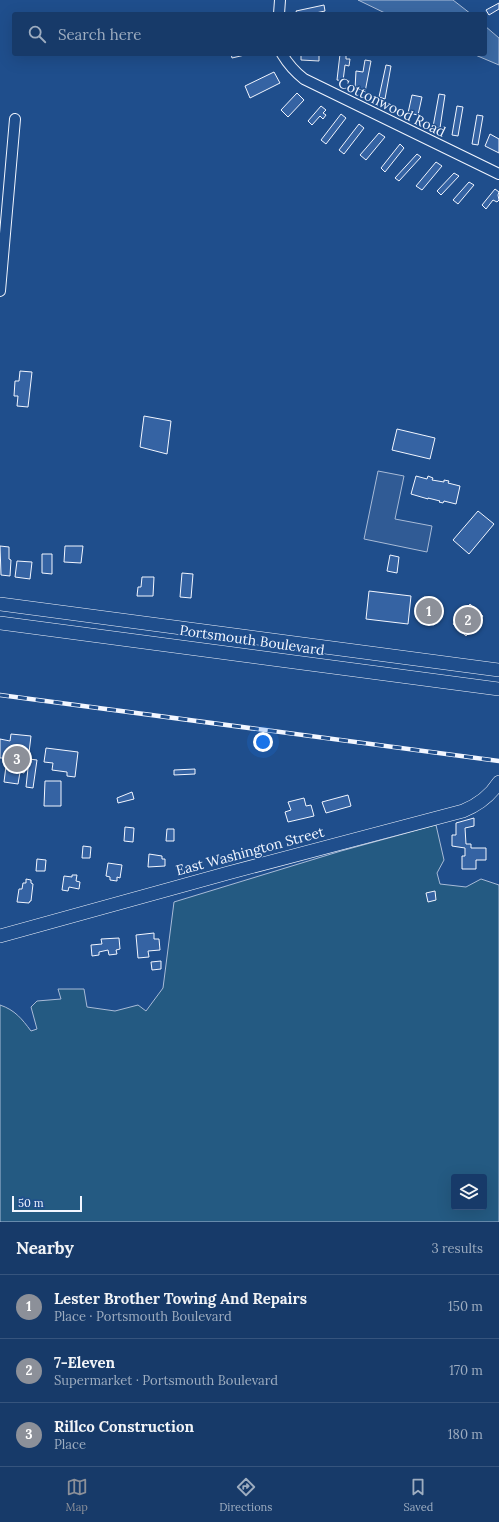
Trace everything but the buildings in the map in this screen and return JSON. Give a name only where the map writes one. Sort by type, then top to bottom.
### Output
[{"type":"main road","name":"Portsmouth Boulevard","points":[[0,604],[499,670]]},
{"type":"main road","name":"Portsmouth Boulevard","points":[[0,623],[499,689]]},
{"type":"main road","name":"East Washington Street","points":[[0,936],[463,812],[485,799],[499,782]]},
{"type":"street","points":[[279,12],[280,0]]},
{"type":"street","name":"Cottonwood Road","points":[[283,56],[294,71],[309,82],[499,174]]},
{"type":"street","points":[[0,291],[15,119]]},
{"type":"street","points":[[188,648],[189,629]]},
{"type":"shaded area","points":[[358,0],[453,0],[468,12],[383,12]]},
{"type":"shaded area","points":[[487,28],[499,38],[499,65],[478,56],[487,56]]},
{"type":"shaded area","points":[[378,471],[404,476],[395,519],[432,526],[427,552],[364,539]]},
{"type":"shaded area","points":[[436,825],[444,860],[437,873],[440,884],[466,887],[481,879],[499,885],[499,1222],[0,1222],[0,1005],[10,1009],[18,1015],[31,1031],[37,1029],[31,1007],[37,1001],[61,999],[58,989],[84,989],[87,1007],[115,1011],[138,1005],[146,1011],[163,988],[174,902],[341,851]]},
{"type":"railway","points":[[0,695],[499,761]]},
{"type":"place","name":"Lester Brother Towing And Repairs","points":[[429,611]]},
{"type":"place","name":"7-Eleven","points":[[468,620]]},
{"type":"place","name":"Rillco Construction","points":[[17,759]]}]
